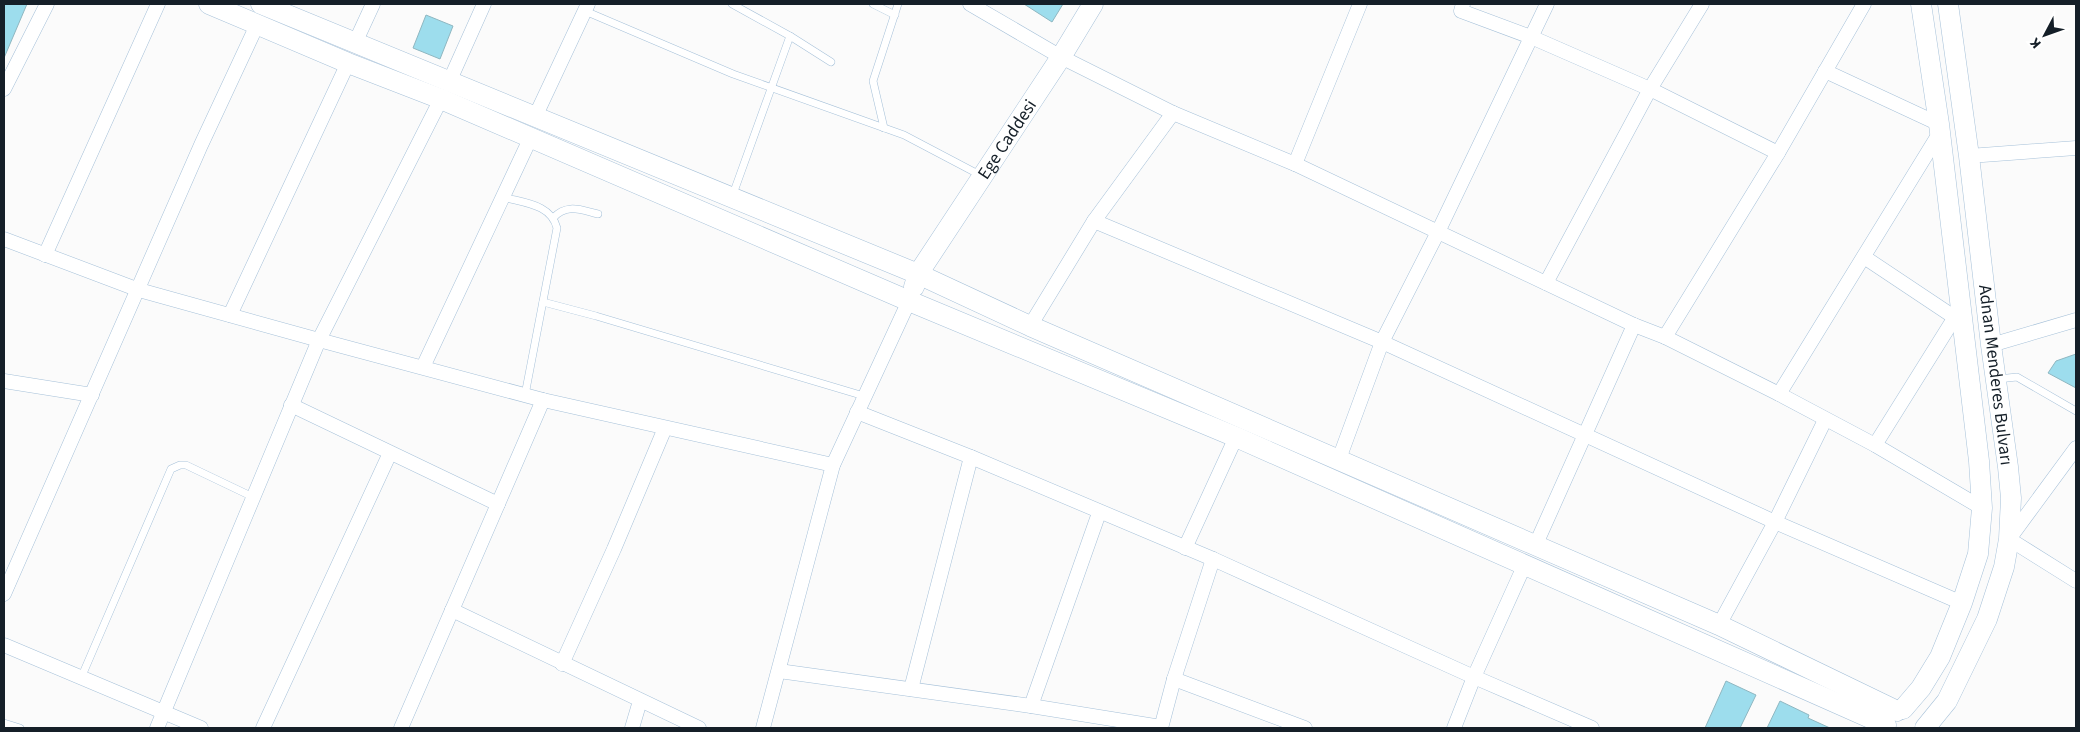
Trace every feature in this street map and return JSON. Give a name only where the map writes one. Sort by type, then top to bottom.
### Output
[{"type":"main road","points":[[209,4],[531,137],[909,301],[1236,437],[1525,564],[1893,718],[1916,712],[1924,722],[1925,728]]},
{"type":"main road","points":[[264,4],[918,274],[1030,326],[1536,544],[1719,625],[1893,718]]},
{"type":"main road","name":"Ege Caddesi","points":[[909,301],[918,274],[1061,57],[1093,4]]},
{"type":"main road","name":"Adnan Menderes Bulvarı","points":[[1893,718],[1922,688],[1940,657],[1962,603],[1978,554],[1982,508],[1980,462],[1957,313],[1939,129],[1921,4]]},
{"type":"main road","name":"Adnan Menderes Bulvarı","points":[[1925,728],[1947,701],[1983,627],[2004,567],[2010,539],[2011,498],[2008,467],[1948,4]]},
{"type":"street","points":[[4,88],[46,4]]},
{"type":"street","points":[[45,255],[158,4]]},
{"type":"street","points":[[355,43],[373,4]]},
{"type":"street","points":[[450,80],[484,4]]},
{"type":"street","points":[[970,4],[1061,57],[1173,113],[1295,164],[1665,338],[1778,394],[1875,445],[1982,508]]},
{"type":"street","points":[[1295,164],[1360,4]]},
{"type":"street","points":[[1463,4],[1461,11],[1531,37],[1650,89],[1778,153]]},
{"type":"street","points":[[1339,459],[1382,342],[1438,232],[1547,4]]},
{"type":"street","points":[[1546,283],[1650,89],[1702,4]]},
{"type":"street","points":[[1665,338],[1778,153],[1864,4]]},
{"type":"street","points":[[535,116],[586,8]]},
{"type":"street","points":[[4,594],[201,145],[257,25]]},
{"type":"street","points":[[230,315],[348,63]]},
{"type":"street","points":[[1778,394],[1864,256],[1939,129],[1825,71]]},
{"type":"street","points":[[157,728],[319,340],[441,99]]},
{"type":"street","points":[[1030,326],[1094,221],[1173,113]]},
{"type":"street","points":[[423,367],[531,137]]},
{"type":"street","points":[[1969,156],[2076,148]]},
{"type":"street","points":[[1094,221],[1382,342],[1775,522],[1962,603]]},
{"type":"street","points":[[4,239],[139,290],[319,340],[543,400],[833,465]]},
{"type":"street","points":[[1864,256],[1957,313],[1875,445]]},
{"type":"street","points":[[763,728],[833,465],[909,301]]},
{"type":"street","points":[[1991,345],[2076,320]]},
{"type":"street","points":[[1536,544],[1634,325]]},
{"type":"street","points":[[4,381],[92,395]]},
{"type":"street","points":[[401,728],[543,400]]},
{"type":"street","points":[[291,405],[498,504]]},
{"type":"street","points":[[857,412],[971,457],[1099,513],[1213,559],[1592,728]]},
{"type":"street","points":[[1719,625],[1775,522],[1825,420]]},
{"type":"street","points":[[562,664],[614,549],[665,428]]},
{"type":"street","points":[[1186,548],[1236,437]]},
{"type":"street","points":[[2076,448],[2010,539],[2076,581]]},
{"type":"street","points":[[263,728],[390,453]]},
{"type":"street","points":[[912,689],[971,457]]},
{"type":"street","points":[[1031,706],[1099,513]]},
{"type":"street","points":[[779,671],[1031,706],[1161,728],[1174,679],[1213,559]]},
{"type":"street","points":[[1454,728],[1474,677],[1525,564]]},
{"type":"street","points":[[452,610],[699,728]]},
{"type":"street","points":[[4,645],[201,728]]},
{"type":"street","points":[[1174,679],[1305,728]]},
{"type":"street","points":[[632,728],[640,701]]},
{"type":"lane","points":[[732,4],[790,36],[831,62]]},
{"type":"lane","points":[[873,4],[894,15]]},
{"type":"lane","points":[[884,128],[873,81],[898,4]]},
{"type":"lane","points":[[586,8],[732,74],[904,135],[983,176]]},
{"type":"lane","points":[[732,197],[790,36]]},
{"type":"lane","points":[[503,197],[545,209],[553,218],[557,228],[525,395]]},
{"type":"lane","points":[[553,218],[560,211],[571,208],[598,214]]},
{"type":"lane","points":[[543,302],[864,396]]},
{"type":"lane","points":[[1996,380],[2017,377],[2076,411]]},
{"type":"lane","points":[[81,678],[171,469],[180,465],[186,465],[253,497]]},
{"type":"lane","points":[[4,723],[20,728]]},
{"type":"building","points":[[4,4],[27,4],[4,58]]},
{"type":"building","points":[[1024,4],[1063,4],[1052,22]]},
{"type":"building","points":[[426,15],[453,26],[440,59],[413,48]]},
{"type":"building","points":[[2076,354],[2076,388],[2048,373],[2056,361]]},
{"type":"building","points":[[1726,681],[1756,695],[1740,728],[1705,728]]},
{"type":"building","points":[[1780,701],[1809,715],[1808,718],[1830,728],[1767,728]]}]
